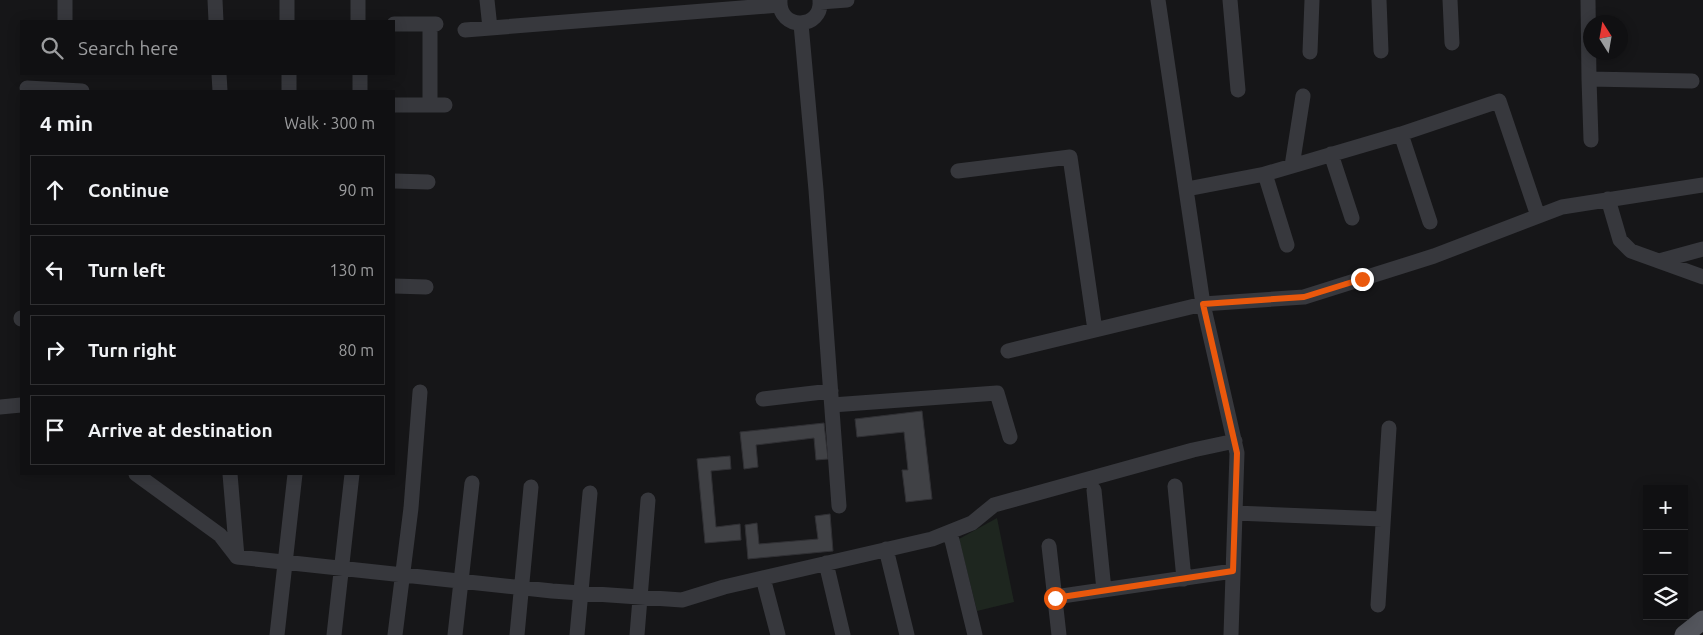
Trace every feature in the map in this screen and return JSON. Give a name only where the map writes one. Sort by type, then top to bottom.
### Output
[{"type":"main road","points":[[1684,635],[1703,620]]},
{"type":"street","points":[[65,0],[65,20]]},
{"type":"street","points":[[214,0],[216,20]]},
{"type":"street","points":[[287,0],[287,20]]},
{"type":"street","points":[[358,0],[358,20]]},
{"type":"street","points":[[487,0],[490,28]]},
{"type":"street","points":[[465,30],[779,3],[785,18],[791,22],[801,24],[812,21],[816,16],[820,1],[846,0]]},
{"type":"street","points":[[1158,0],[1203,304],[1237,453],[1231,635]]},
{"type":"street","points":[[1230,0],[1238,90]]},
{"type":"street","points":[[1310,52],[1312,0]]},
{"type":"street","points":[[1380,0],[1381,51]]},
{"type":"street","points":[[1450,0],[1452,44]]},
{"type":"street","points":[[1588,0],[1590,140]]},
{"type":"street","points":[[395,24],[433,24],[438,105],[395,105]]},
{"type":"street","points":[[801,24],[839,506]]},
{"type":"street","points":[[219,75],[220,90]]},
{"type":"street","points":[[289,75],[289,90]]},
{"type":"street","points":[[360,75],[360,90]]},
{"type":"street","points":[[1588,79],[1692,82]]},
{"type":"street","points":[[27,88],[64,90]]},
{"type":"street","points":[[1292,166],[1303,96]]},
{"type":"street","points":[[1187,189],[1265,174],[1401,134],[1499,101],[1538,216]]},
{"type":"street","points":[[1401,134],[1430,222]]},
{"type":"street","points":[[1331,154],[1352,218]]},
{"type":"street","points":[[958,171],[1070,157],[1095,330]]},
{"type":"street","points":[[1265,174],[1287,245]]},
{"type":"street","points":[[395,181],[428,182]]},
{"type":"street","points":[[1008,351],[1203,304],[1304,297],[1434,256],[1562,207],[1703,185]]},
{"type":"street","points":[[1608,199],[1620,240],[1631,251],[1703,277]]},
{"type":"street","points":[[1659,261],[1703,249]]},
{"type":"street","points":[[395,286],[426,287]]},
{"type":"street","points":[[395,635],[411,508],[420,392]]},
{"type":"street","points":[[763,399],[997,393],[1010,437]]},
{"type":"street","points":[[0,407],[20,405]]},
{"type":"street","points":[[1378,605],[1389,428]]},
{"type":"street","points":[[137,475],[220,535],[237,557],[580,593],[682,600],[724,587],[932,539],[972,523],[994,505],[1193,450],[1234,441]]},
{"type":"street","points":[[230,475],[237,557]]},
{"type":"street","points":[[277,635],[295,475]]},
{"type":"street","points":[[334,635],[352,475]]},
{"type":"street","points":[[455,635],[472,482]]},
{"type":"street","points":[[1175,486],[1184,579]]},
{"type":"street","points":[[517,635],[531,487]]},
{"type":"street","points":[[1094,490],[1104,590]]},
{"type":"street","points":[[577,635],[590,492]]},
{"type":"street","points":[[636,635],[648,500]]},
{"type":"street","points":[[1235,513],[1382,519]]},
{"type":"street","points":[[950,532],[975,635]]},
{"type":"street","points":[[1049,546],[1059,635]]},
{"type":"street","points":[[886,550],[907,635]]},
{"type":"street","points":[[826,563],[843,635]]},
{"type":"street","points":[[1055,598],[1233,571]]},
{"type":"street","points":[[763,578],[778,635]]},
{"type":"shaded area","points":[[997,518],[1014,602],[977,611],[959,539]]},
{"type":"building","points":[[922,411],[932,499],[906,502],[902,470],[908,470],[904,432],[857,437],[855,419]]},
{"type":"building","points":[[824,423],[828,459],[816,460],[814,438],[756,445],[758,467],[744,469],[740,432]]},
{"type":"building","points":[[730,456],[731,469],[711,471],[716,527],[740,524],[741,540],[705,543],[697,459]]},
{"type":"building","points":[[830,514],[833,551],[748,559],[745,525],[757,523],[759,544],[818,539],[815,516]]},
{"type":"route","points":[[1055,598],[1233,571],[1237,453],[1203,304],[1304,297],[1362,279]]}]
